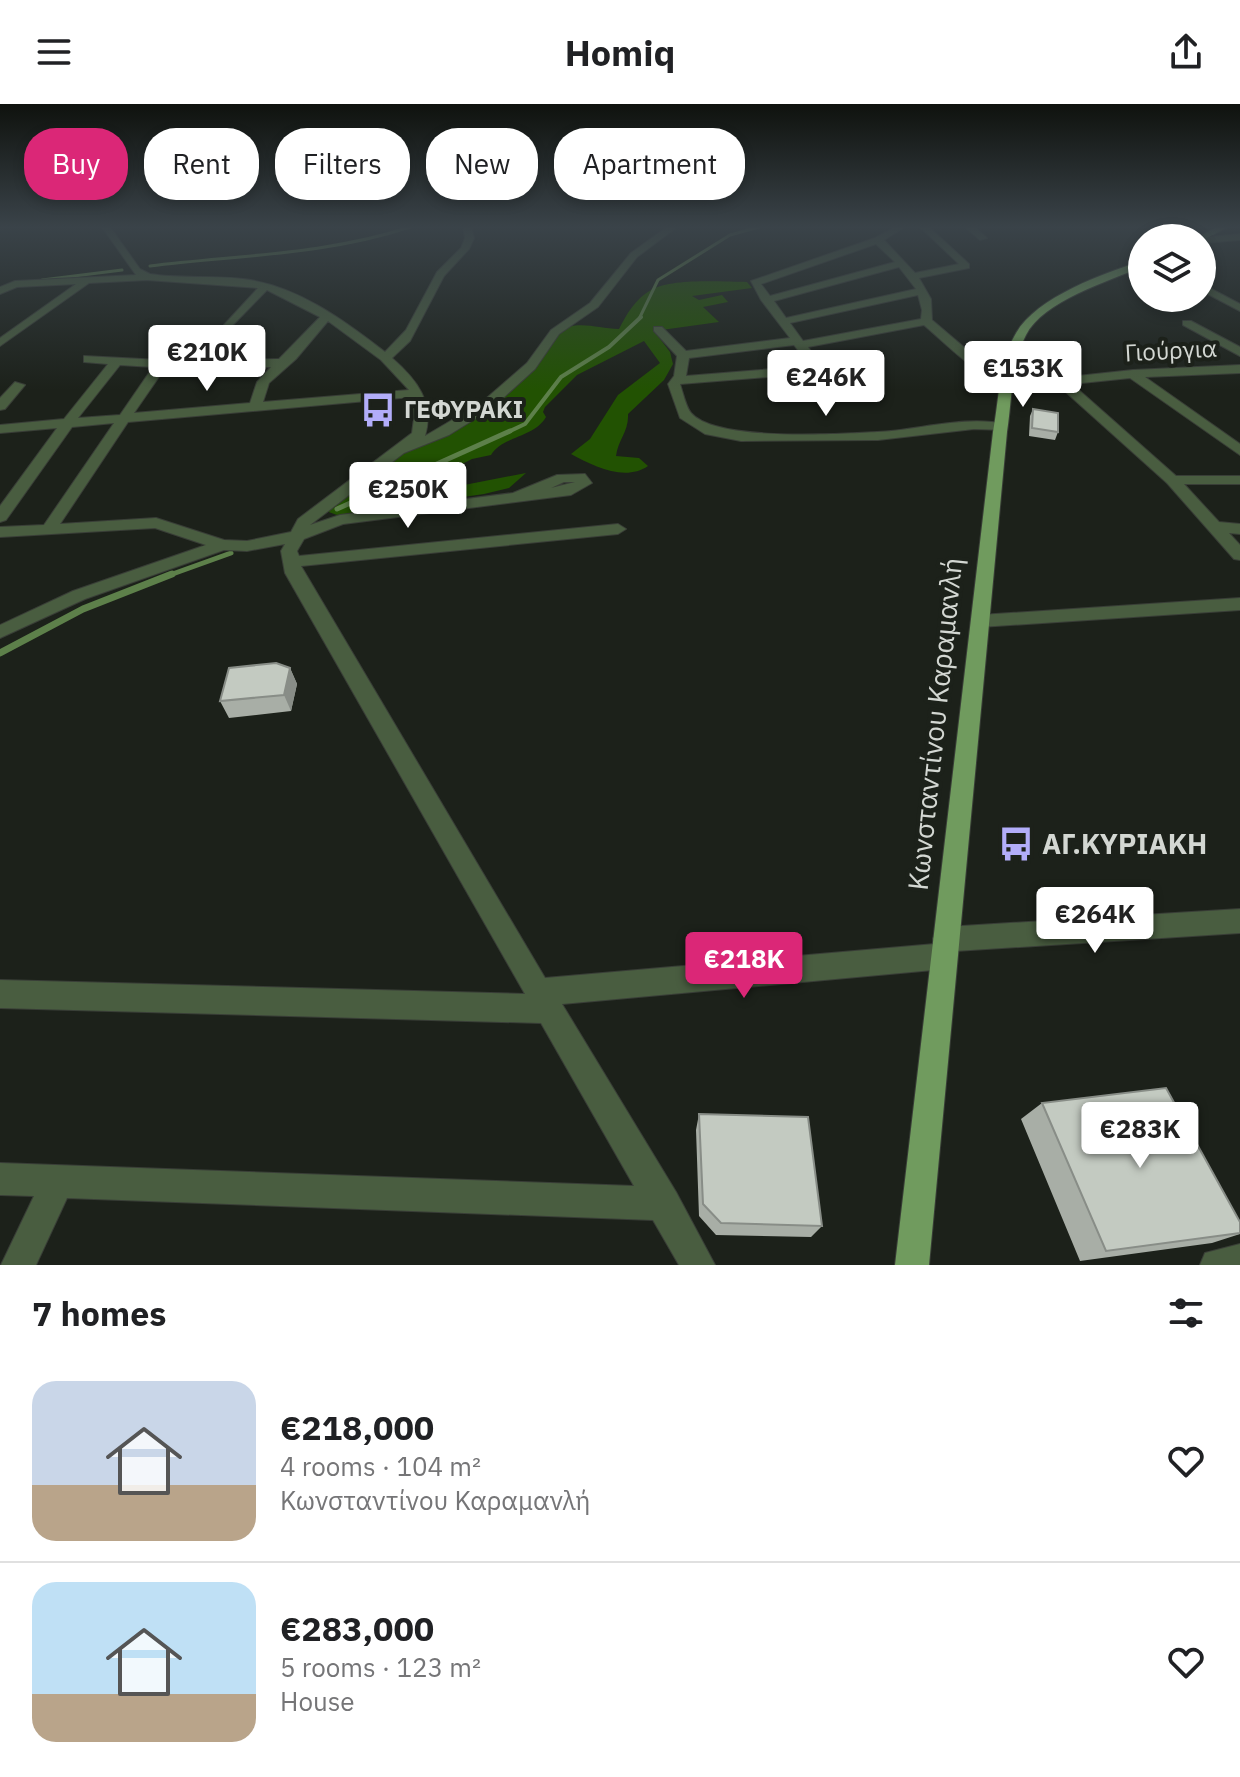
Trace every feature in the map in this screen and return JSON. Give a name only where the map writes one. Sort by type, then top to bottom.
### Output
[{"type":"main road","name":"Κωνσταντίνου Καραμανλή","points":[[912,1265],[1008,380],[1020,334],[1036,316],[1107,281]]},
{"type":"street","points":[[0,291],[15,284],[95,281]]},
{"type":"street","points":[[242,281],[267,286],[326,317],[386,357],[417,393],[422,425],[418,435],[304,522],[293,537],[289,551],[291,562],[318,615],[698,1265]]},
{"type":"street","points":[[386,357],[403,346],[436,281]]},
{"type":"street","points":[[397,453],[444,432],[486,406],[531,366],[555,332],[594,305],[613,281]]},
{"type":"street","points":[[677,381],[814,370],[817,366],[781,322],[755,283],[760,281]]},
{"type":"street","points":[[766,300],[835,281]]},
{"type":"street","points":[[917,281],[928,308],[926,321]]},
{"type":"street","points":[[0,343],[85,282]]},
{"type":"street","points":[[227,328],[254,295],[267,286]]},
{"type":"street","points":[[781,322],[921,291]]},
{"type":"street","points":[[1216,295],[1240,308]]},
{"type":"street","points":[[255,408],[263,382],[292,356],[326,317]]},
{"type":"street","points":[[926,321],[982,369],[1008,380]]},
{"type":"street","points":[[683,355],[799,343],[926,321]]},
{"type":"street","points":[[1187,323],[1240,352]]},
{"type":"street","points":[[658,329],[683,355]]},
{"type":"street","points":[[683,355],[674,387],[685,415],[710,431],[727,435],[846,437],[974,425],[1001,427]]},
{"type":"street","points":[[88,359],[161,364],[282,363]]},
{"type":"street","points":[[0,517],[116,362]]},
{"type":"street","points":[[48,530],[161,364]]},
{"type":"street","name":"Γιούργια","points":[[1008,380],[1062,382],[1133,374],[1240,369]]},
{"type":"street","points":[[1133,374],[1240,451]]},
{"type":"street","points":[[1062,382],[1172,480],[1240,555]]},
{"type":"street","points":[[0,406],[19,385]]},
{"type":"street","points":[[0,429],[417,393]]},
{"type":"street","points":[[1172,480],[1240,480]]},
{"type":"street","points":[[0,532],[156,523],[222,545],[247,546],[293,537],[340,520],[516,497]]},
{"type":"street","points":[[1216,527],[1240,529]]},
{"type":"street","points":[[291,562],[618,529]]},
{"type":"street","points":[[0,632],[79,595],[222,545]]},
{"type":"street","points":[[980,621],[1240,604]]},
{"type":"street","points":[[0,994],[444,1004],[544,1000],[945,948],[1240,921]]},
{"type":"street","points":[[0,1179],[664,1204]]},
{"type":"street","points":[[18,1265],[58,1182]]},
{"type":"street","points":[[1217,1265],[1240,1261]]},
{"type":"green space","points":[[747,282],[752,288],[692,296],[699,300],[722,295],[728,302],[703,307],[719,322],[654,331],[670,352],[673,364],[664,380],[628,414],[616,456],[639,458],[648,466],[639,471],[609,470],[571,454],[590,439],[618,395],[660,363],[644,341],[577,375],[545,407],[543,412],[546,417],[534,429],[503,444],[491,455],[472,459],[403,494],[408,496],[526,473],[509,488],[337,515],[326,511],[399,454],[489,407],[557,332],[580,325],[619,329],[636,302],[660,286]]},
{"type":"building","points":[[1033,409],[1058,413],[1058,432],[1032,428]]},
{"type":"building","points":[[276,663],[290,668],[284,695],[220,701],[229,668]]},
{"type":"building","points":[[1166,1088],[1240,1222],[1240,1233],[1106,1251],[1042,1103]]},
{"type":"building","points":[[699,1114],[808,1117],[822,1226],[721,1223],[703,1204]]},
{"type":"waterway","points":[[639,319],[657,281]]},
{"type":"waterway","points":[[506,433],[525,424],[561,377],[609,347],[639,319]]},
{"type":"waterway","points":[[337,509],[510,431]]},
{"type":"waterway","points":[[167,576],[231,553]]},
{"type":"waterway","points":[[0,653],[83,609],[172,574]]},
{"type":"place","name":"ΓΕΦΥΡΑΚΙ","points":[[378,410]]},
{"type":"place","name":"ΑΓ.ΚΥΡΙΑΚΗ","points":[[1016,844]]}]
